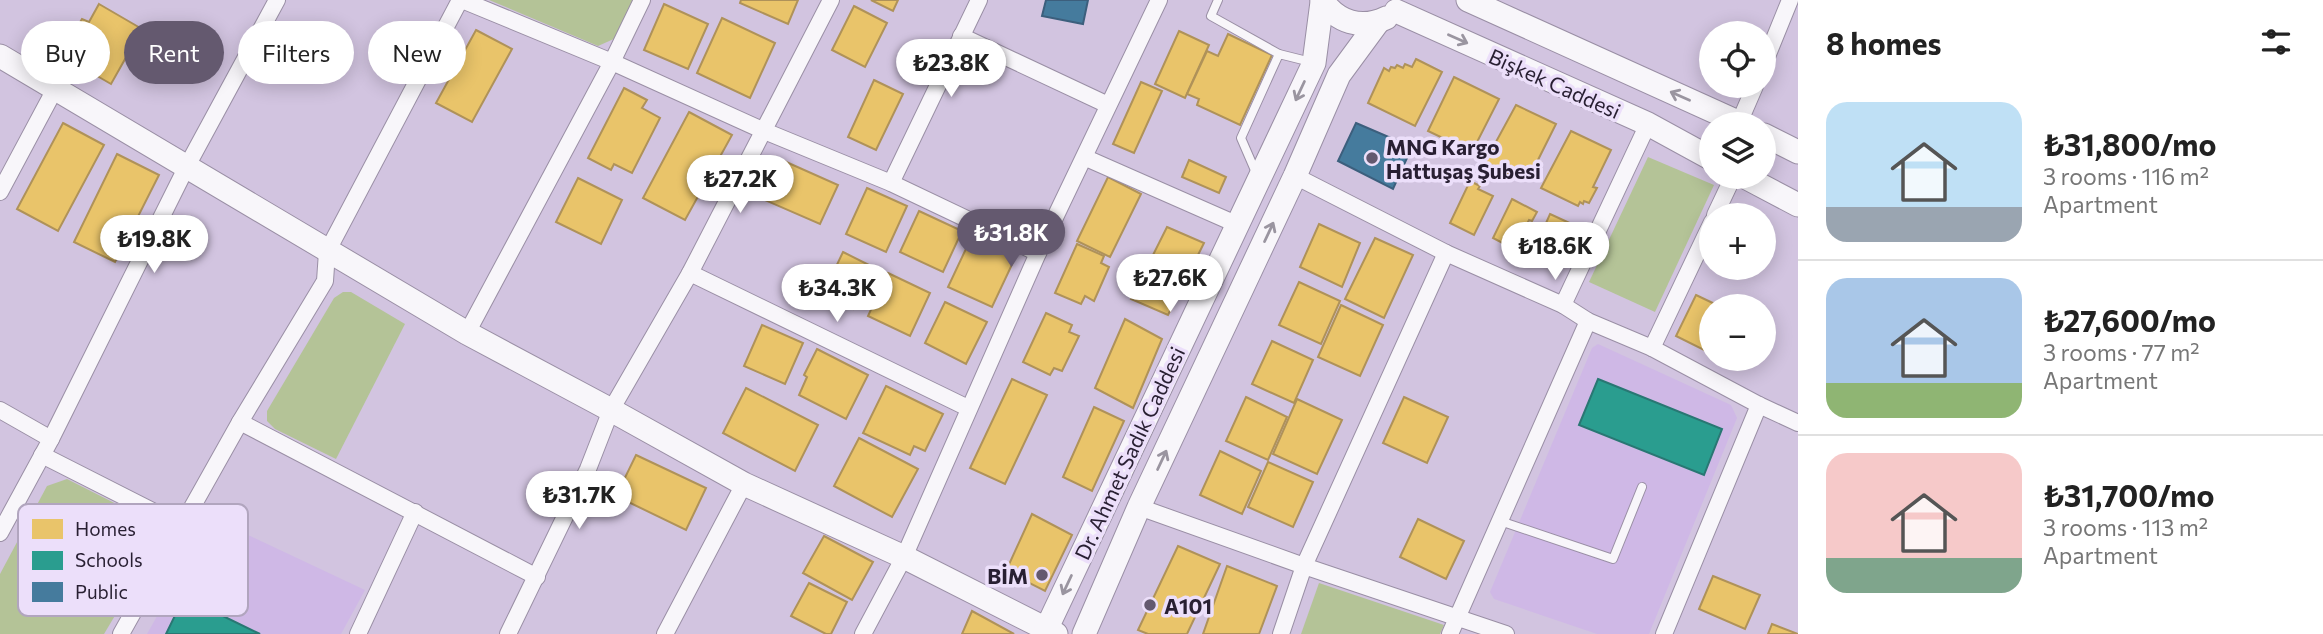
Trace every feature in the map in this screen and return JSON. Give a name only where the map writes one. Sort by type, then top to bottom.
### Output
[{"type":"street","points":[[0,533],[51,439],[186,168],[277,0]]},
{"type":"street","points":[[194,504],[325,281],[327,252],[461,0],[891,183],[1038,253]]},
{"type":"street","points":[[467,333],[612,62],[642,0]]},
{"type":"street","points":[[508,634],[588,469],[611,410],[690,273],[831,0]]},
{"type":"street","points":[[891,183],[979,0]]},
{"type":"street","points":[[863,634],[904,557],[1038,253],[1086,158],[1108,105],[1159,0]]},
{"type":"street","name":"Bişkek Caddesi","points":[[1468,0],[1715,112]]},
{"type":"street","points":[[1776,34],[1790,0]]},
{"type":"street","points":[[1322,1],[1332,13],[1345,21],[1359,24],[1393,11]]},
{"type":"street","name":"Dr. Ahmet Sadık Caddesi","points":[[1048,633],[1236,224],[1314,63],[1322,1]]},
{"type":"street","name":"Bişkek Caddesi","points":[[1393,11],[1648,124],[1699,152]]},
{"type":"street","name":"Dr. Ahmet Sadık Caddesi","points":[[1084,634],[1139,507],[1295,176],[1339,75],[1393,11]]},
{"type":"street","points":[[961,36],[1108,105]]},
{"type":"street","points":[[0,57],[467,333],[744,484],[904,557],[1048,633]]},
{"type":"street","points":[[0,192],[55,89]]},
{"type":"street","points":[[1563,305],[1648,124]]},
{"type":"street","points":[[1776,141],[1798,152]]},
{"type":"street","points":[[1086,158],[1236,224]]},
{"type":"street","points":[[1295,176],[1446,253],[1563,305],[1588,321],[1652,348],[1798,423]]},
{"type":"street","points":[[1768,189],[1798,205]]},
{"type":"street","points":[[1652,348],[1699,249]]},
{"type":"street","points":[[1281,634],[1304,566],[1446,253]]},
{"type":"street","points":[[690,273],[968,408]]},
{"type":"street","points":[[1450,634],[1588,321]]},
{"type":"street","points":[[1664,634],[1759,405]]},
{"type":"street","points":[[0,410],[51,439]]},
{"type":"street","points":[[240,422],[537,577]]},
{"type":"street","points":[[42,455],[139,504]]},
{"type":"street","points":[[665,634],[744,484]]},
{"type":"street","points":[[1139,507],[1506,634]]},
{"type":"street","points":[[358,634],[415,512]]},
{"type":"street","points":[[121,634],[131,616]]},
{"type":"lane","points":[[1217,0],[1211,16],[1279,54],[1314,63]]},
{"type":"lane","points":[[1258,178],[1241,138],[1279,54]]},
{"type":"lane","points":[[1500,521],[1612,559],[1642,487]]},
{"type":"shaded area","points":[[1598,344],[1731,405],[1737,418],[1649,634],[1597,634],[1494,599],[1490,592],[1592,348]]},
{"type":"shaded area","points":[[248,535],[365,590],[341,634],[147,634],[157,616],[248,616]]},
{"type":"green space","points":[[489,0],[633,0],[616,38],[598,46]]},
{"type":"green space","points":[[1648,157],[1699,179],[1699,189],[1712,189],[1706,203],[1699,203],[1699,217],[1655,312],[1589,282]]},
{"type":"green space","points":[[343,292],[351,292],[405,324],[336,459],[275,429],[267,421],[267,411],[334,298]]},
{"type":"green space","points":[[67,479],[116,504],[37,504],[47,486]]},
{"type":"green space","points":[[18,540],[18,616],[115,616],[104,634],[0,634],[0,574]]},
{"type":"green space","points":[[1319,583],[1444,625],[1440,634],[1301,634]]},
{"type":"building: Homes","points":[[741,0],[798,0],[788,24],[740,3]]},
{"type":"building: Homes","points":[[871,0],[898,0],[893,11]]},
{"type":"building: Homes","points":[[99,4],[128,21],[124,21],[124,61],[111,84],[110,21],[90,21]]},
{"type":"building: Homes","points":[[664,4],[708,24],[688,69],[644,50]]},
{"type":"building: Homes","points":[[854,6],[887,23],[865,67],[832,50]]},
{"type":"building: Homes","points":[[722,18],[775,43],[750,98],[697,73]]},
{"type":"building: Homes","points":[[476,30],[512,49],[472,122],[436,103],[446,84],[466,84],[466,48]]},
{"type":"building: Homes","points":[[1179,31],[1209,45],[1185,98],[1155,84]]},
{"type":"building: Homes","points":[[1228,34],[1272,55],[1240,125],[1197,105],[1199,99],[1187,94],[1207,51],[1218,56]]},
{"type":"building: Homes","points":[[1416,59],[1442,72],[1415,126],[1368,103],[1384,68],[1389,71],[1397,65],[1403,68],[1405,64],[1412,67]]},
{"type":"building: Homes","points":[[1454,77],[1499,99],[1472,152],[1428,131]]},
{"type":"building: Homes","points":[[874,80],[903,94],[876,150],[848,137]]},
{"type":"building: Homes","points":[[1141,82],[1162,91],[1134,153],[1113,144]]},
{"type":"building: Homes","points":[[624,88],[647,100],[642,108],[660,118],[632,173],[614,164],[611,170],[588,158]]},
{"type":"building: Homes","points":[[1516,105],[1556,124],[1538,160],[1541,162],[1534,177],[1524,176],[1522,180],[1485,162]]},
{"type":"building: Homes","points":[[689,112],[732,135],[685,220],[643,198]]},
{"type":"building: Homes","points":[[63,123],[104,145],[58,231],[17,209]]},
{"type":"building: Homes","points":[[1571,131],[1611,150],[1593,187],[1597,188],[1589,203],[1580,202],[1578,206],[1541,188]]},
{"type":"building: Homes","points":[[117,154],[159,175],[115,262],[74,242]]},
{"type":"building: Homes","points":[[775,157],[838,185],[820,224],[758,197]]},
{"type":"building: Homes","points":[[1189,160],[1226,177],[1219,193],[1182,177]]},
{"type":"building: Homes","points":[[1108,177],[1141,194],[1110,257],[1077,241]]},
{"type":"building: Homes","points":[[578,178],[622,200],[601,244],[556,222]]},
{"type":"building: Homes","points":[[1470,181],[1480,186],[1478,189],[1493,196],[1474,235],[1450,223]]},
{"type":"building: Homes","points":[[867,188],[907,206],[886,252],[846,234]]},
{"type":"building: Homes","points":[[1512,199],[1537,212],[1532,221],[1529,220],[1514,249],[1493,238]]},
{"type":"building: Homes","points":[[919,211],[962,231],[943,272],[900,252]]},
{"type":"building: Homes","points":[[1550,214],[1574,225],[1555,268],[1531,257]]},
{"type":"building: Homes","points":[[1319,224],[1360,243],[1342,287],[1300,267]]},
{"type":"building: Homes","points":[[1167,227],[1204,243],[1168,315],[1131,299]]},
{"type":"building: Homes","points":[[972,236],[1016,256],[992,307],[948,287]]},
{"type":"building: Homes","points":[[1375,238],[1413,255],[1384,318],[1345,299]]},
{"type":"building: Homes","points":[[1077,244],[1104,256],[1101,263],[1109,267],[1094,301],[1085,296],[1081,304],[1055,293]]},
{"type":"building: Homes","points":[[843,252],[873,267],[853,309],[823,294]]},
{"type":"building: Homes","points":[[888,273],[930,293],[910,336],[868,316]]},
{"type":"building: Homes","points":[[1299,282],[1340,301],[1321,344],[1279,325]]},
{"type":"building: Homes","points":[[1696,295],[1699,296],[1699,348],[1676,336]]},
{"type":"building: Homes","points":[[945,302],[987,322],[966,364],[925,343]]},
{"type":"building: Homes","points":[[1341,305],[1383,325],[1360,376],[1318,357]]},
{"type":"building: Homes","points":[[1046,313],[1072,325],[1069,332],[1079,336],[1062,371],[1054,368],[1050,375],[1023,362]]},
{"type":"building: Homes","points":[[1125,319],[1162,339],[1133,408],[1095,388]]},
{"type":"building: Homes","points":[[762,325],[803,343],[785,384],[744,366]]},
{"type":"building: Homes","points":[[1272,341],[1313,360],[1294,403],[1252,384]]},
{"type":"building: Homes","points":[[817,349],[868,375],[846,419],[799,395],[807,377],[804,375]]},
{"type":"building: Homes","points":[[1012,379],[1047,395],[1005,484],[970,468]]},
{"type":"building: Homes","points":[[886,386],[943,414],[925,451],[914,446],[910,455],[863,433]]},
{"type":"building: Homes","points":[[746,388],[818,425],[795,471],[723,433]]},
{"type":"building: Homes","points":[[1246,397],[1287,417],[1268,460],[1226,441]]},
{"type":"building: Homes","points":[[1404,397],[1448,417],[1427,463],[1383,443]]},
{"type":"building: Homes","points":[[1297,399],[1342,420],[1317,474],[1273,454]]},
{"type":"building: Homes","points":[[1094,407],[1124,421],[1092,491],[1063,477]]},
{"type":"building: Homes","points":[[859,438],[918,469],[892,517],[834,486]]},
{"type":"building: Homes","points":[[1220,451],[1261,471],[1242,514],[1200,495]]},
{"type":"building: Homes","points":[[636,455],[706,488],[686,530],[616,496]]},
{"type":"building: Homes","points":[[1268,462],[1313,482],[1293,527],[1248,507]]},
{"type":"building: Homes","points":[[1032,514],[1072,535],[1045,591],[1006,571]]},
{"type":"building: Homes","points":[[1418,519],[1464,541],[1446,579],[1400,557]]},
{"type":"building: Homes","points":[[824,536],[873,562],[852,600],[803,573]]},
{"type":"building: Homes","points":[[1178,546],[1220,564],[1187,634],[1148,634],[1138,630]]},
{"type":"building: Homes","points":[[1227,566],[1277,586],[1259,634],[1203,634]]},
{"type":"building: Homes","points":[[1713,576],[1760,595],[1745,629],[1699,609]]},
{"type":"building: Homes","points":[[809,583],[847,602],[831,634],[791,616]]},
{"type":"building: Homes","points":[[972,611],[1014,634],[962,634]]},
{"type":"building: Homes","points":[[1772,624],[1798,634],[1768,634]]},
{"type":"building: Schools","points":[[1598,379],[1722,429],[1704,475],[1579,425]]},
{"type":"building: Schools","points":[[175,616],[223,616],[260,634],[166,634]]},
{"type":"building: Public","points":[[1046,0],[1088,0],[1083,24],[1042,16]]},
{"type":"building: Public","points":[[1356,123],[1412,147],[1393,189],[1338,161]]},
{"type":"place","name":"MNG Kargo Hattuşaş Şubesi","points":[[1372,158]]},
{"type":"place","name":"BİM","points":[[1042,575]]},
{"type":"place","name":"A101","points":[[1150,605]]}]
